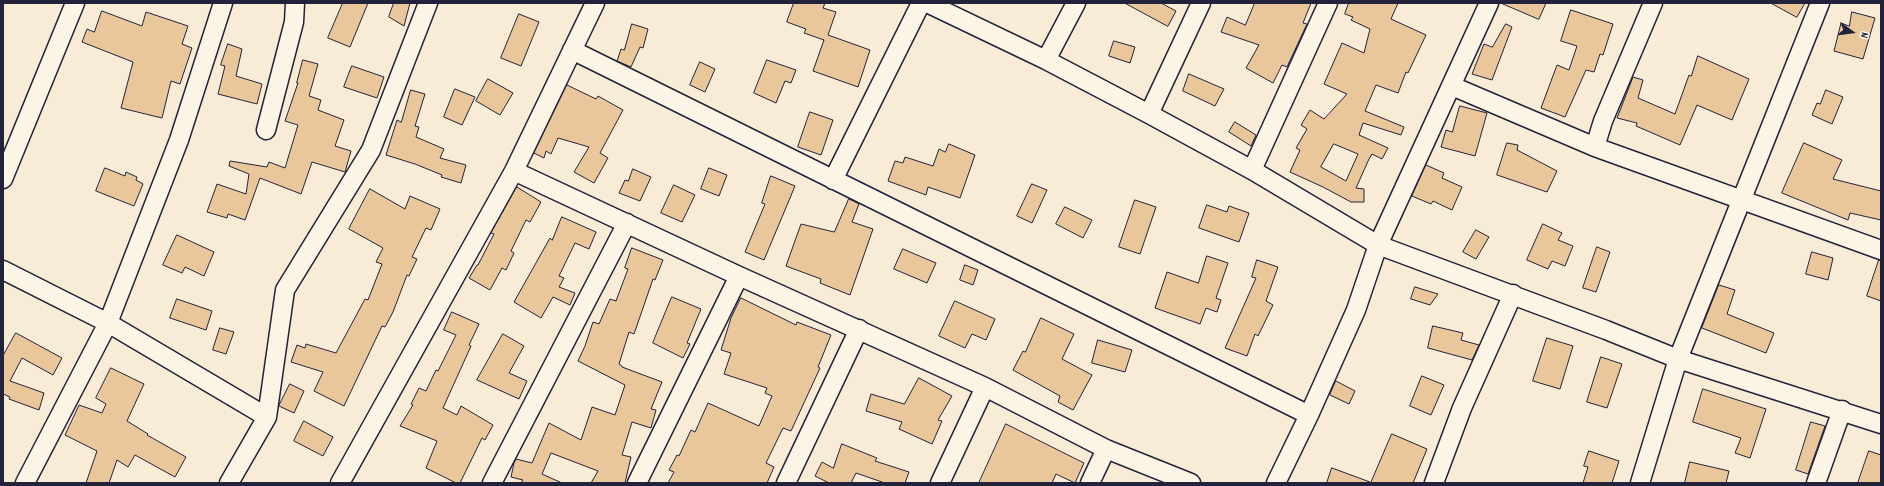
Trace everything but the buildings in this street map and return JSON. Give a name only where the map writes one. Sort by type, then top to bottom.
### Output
[{"type":"street","points":[[3,179],[76,3]]},
{"type":"street","points":[[25,483],[108,323],[179,140],[223,3]]},
{"type":"street","points":[[266,130],[294,22],[295,3]]},
{"type":"street","points":[[229,483],[267,417],[284,290],[371,150],[428,3]]},
{"type":"street","points":[[340,483],[514,171],[595,3]]},
{"type":"street","points":[[833,180],[921,3]]},
{"type":"street","points":[[1046,60],[1076,3]]},
{"type":"street","points":[[1149,114],[1201,3]]},
{"type":"street","points":[[1252,170],[1328,3]]},
{"type":"street","points":[[1276,483],[1309,415],[1356,310],[1378,245],[1489,3]]},
{"type":"street","points":[[1594,148],[1603,121],[1653,3]]},
{"type":"street","points":[[1640,483],[1678,359],[1820,3]]},
{"type":"street","points":[[938,6],[1149,114],[1252,170],[1378,245],[1512,294],[1678,359],[1842,410],[1881,424]]},
{"type":"street","points":[[572,50],[1309,415]]},
{"type":"street","points":[[1452,86],[1594,148],[1741,198],[1881,250]]},
{"type":"street","points":[[514,171],[739,276],[860,329],[985,387],[1106,448],[1191,483]]},
{"type":"street","points":[[492,483],[627,223]]},
{"type":"street","points":[[3,270],[108,323],[267,417]]},
{"type":"street","points":[[637,483],[739,276]]},
{"type":"street","points":[[1434,483],[1462,408],[1512,294]]},
{"type":"street","points":[[786,483],[860,329]]},
{"type":"street","points":[[940,483],[985,387]]},
{"type":"street","points":[[1816,483],[1842,410]]},
{"type":"street","points":[[1090,483],[1106,448]]}]
